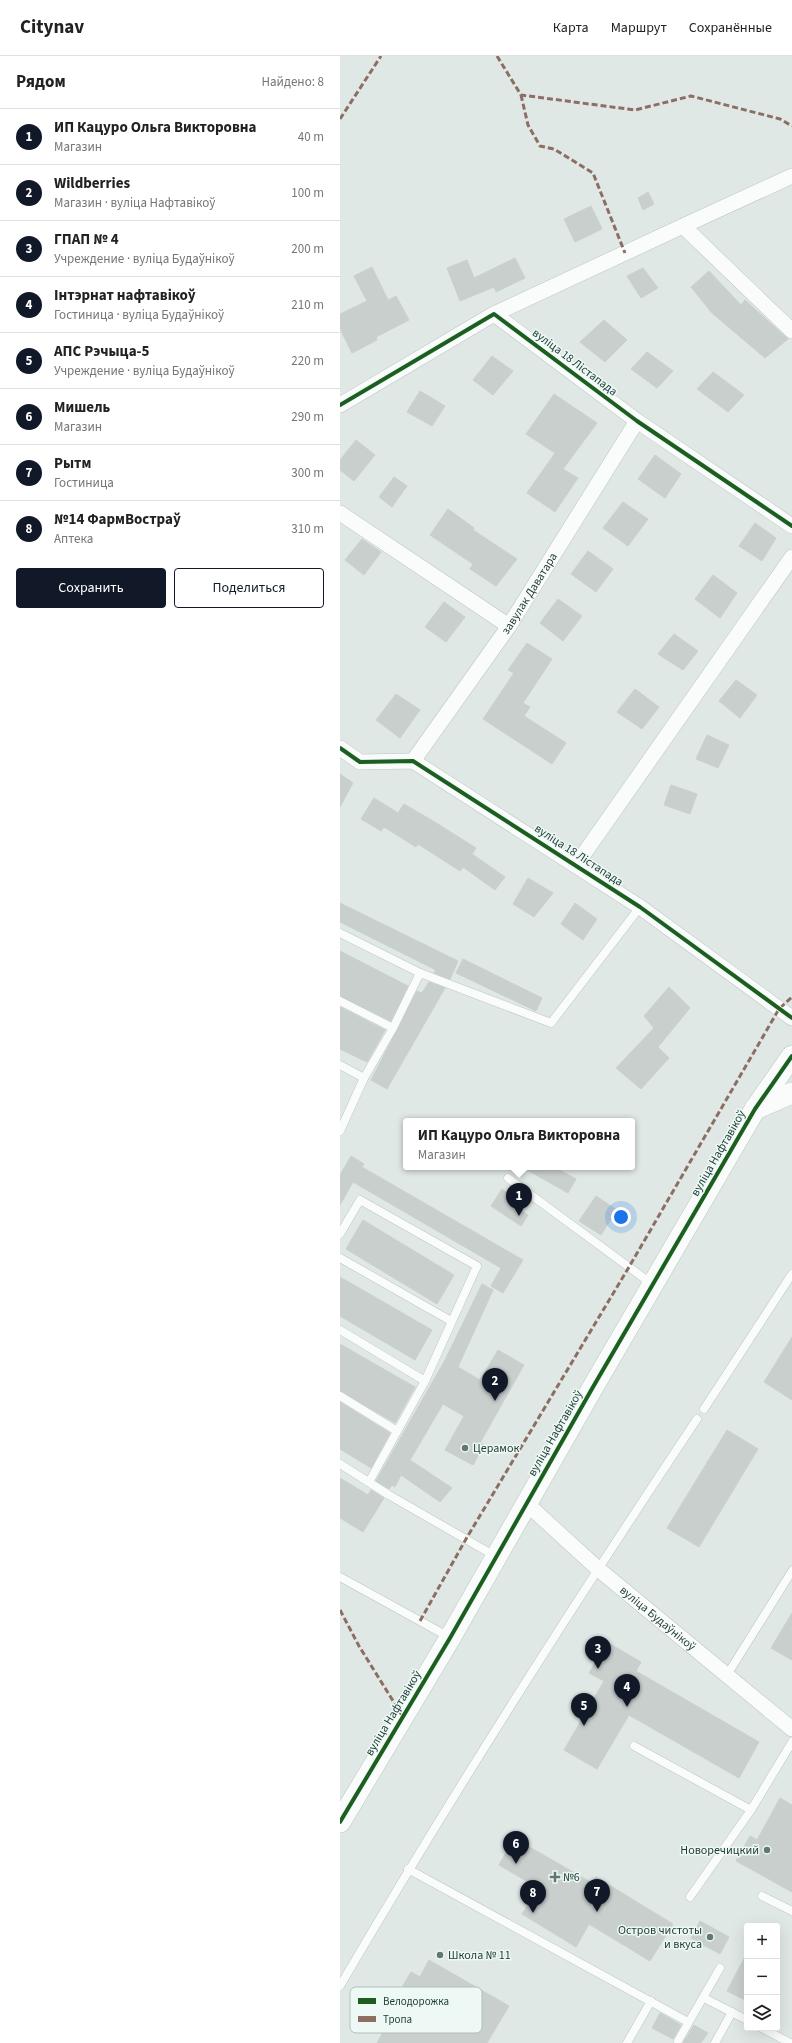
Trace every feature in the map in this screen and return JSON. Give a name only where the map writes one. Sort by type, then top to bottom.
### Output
[{"type":"street","points":[[340,405],[494,314],[792,176]]},
{"type":"street","points":[[684,226],[792,331]]},
{"type":"street","name":"вуліца 18 Лістапада","points":[[494,314],[637,421],[792,526]]},
{"type":"street","name":"завулак Даватара","points":[[414,761],[509,626],[637,421]]},
{"type":"street","points":[[340,513],[509,626]]},
{"type":"street","name":"вуліца 18 Лістапада","points":[[576,865],[792,557]]},
{"type":"street","points":[[340,748],[360,762],[414,761]]},
{"type":"street","name":"вуліца 18 Лістапада","points":[[414,761],[640,906],[792,1018]]},
{"type":"street","name":"вуліца Нафтавікоў","points":[[340,1822],[450,1638],[495,1556],[755,1109],[792,1056]]},
{"type":"street","points":[[755,1109],[792,1093]]},
{"type":"street","name":"вуліца Будаўнікоў","points":[[526,1503],[597,1568],[792,1729]]},
{"type":"lane","points":[[340,933],[420,973],[551,1023],[640,906]]},
{"type":"lane","points":[[341,1126],[364,1078],[393,1028],[420,973]]},
{"type":"lane","points":[[340,1001],[393,1028]]},
{"type":"lane","points":[[340,1065],[364,1078]]},
{"type":"lane","points":[[508,1178],[653,1284]]},
{"type":"lane","points":[[340,1234],[360,1200],[477,1266],[425,1381],[369,1482]]},
{"type":"lane","points":[[340,1258],[451,1321]]},
{"type":"lane","points":[[704,1409],[792,1274]]},
{"type":"lane","points":[[340,1330],[425,1381]]},
{"type":"lane","points":[[340,1396],[397,1430]]},
{"type":"lane","points":[[340,1986],[408,1869],[597,1568],[696,1419]]},
{"type":"lane","points":[[340,1464],[495,1556]]},
{"type":"lane","points":[[728,1675],[792,1571]]},
{"type":"lane","points":[[340,1577],[450,1638]]},
{"type":"lane","points":[[690,1897],[751,1810],[792,1742]]},
{"type":"lane","points":[[634,1746],[751,1810]]},
{"type":"lane","points":[[408,1869],[688,2022]]},
{"type":"lane","points":[[762,1896],[792,1911]]},
{"type":"lane","points":[[678,2041],[720,1968]]},
{"type":"lane","points":[[704,1998],[744,2018]]},
{"type":"lane","points":[[627,2043],[651,2002]]},
{"type":"lane","points":[[715,2043],[732,2012]]},
{"type":"lane","points":[[768,2031],[790,2043]]},
{"type":"building","points":[[648,192],[654,204],[643,210],[638,198]]},
{"type":"building","points":[[591,206],[602,229],[575,242],[564,219]]},
{"type":"building","points":[[515,258],[525,278],[496,292],[494,287],[460,301],[447,268],[467,260],[474,278]]},
{"type":"building","points":[[372,267],[388,300],[396,296],[409,320],[376,337],[377,340],[352,353],[340,329],[340,314],[367,301],[354,276]]},
{"type":"building","points":[[643,268],[658,288],[641,298],[627,276]]},
{"type":"building","points":[[709,271],[741,305],[745,300],[788,339],[765,358],[712,313],[691,287]]},
{"type":"building","points":[[604,320],[627,340],[605,362],[580,342]]},
{"type":"building","points":[[647,352],[673,371],[657,388],[631,369]]},
{"type":"building","points":[[492,356],[513,371],[493,395],[473,380]]},
{"type":"building","points":[[713,372],[744,395],[728,412],[697,389]]},
{"type":"building","points":[[420,391],[445,406],[432,426],[407,412]]},
{"type":"building","points":[[554,394],[597,423],[563,469],[578,478],[555,512],[527,493],[555,453],[526,434]]},
{"type":"building","points":[[356,440],[375,455],[354,481],[340,470],[340,460]]},
{"type":"building","points":[[655,455],[681,474],[665,498],[638,479]]},
{"type":"building","points":[[394,477],[407,486],[392,507],[379,497]]},
{"type":"building","points":[[623,502],[648,519],[628,546],[603,528]]},
{"type":"building","points":[[448,509],[474,528],[473,530],[517,559],[496,586],[470,569],[473,564],[430,535]]},
{"type":"building","points":[[755,523],[776,538],[762,561],[739,546]]},
{"type":"building","points":[[362,539],[381,552],[364,575],[345,560]]},
{"type":"building","points":[[588,551],[613,569],[596,592],[571,574]]},
{"type":"building","points":[[713,575],[737,593],[720,618],[695,599]]},
{"type":"building","points":[[558,599],[582,616],[563,641],[540,623]]},
{"type":"building","points":[[444,602],[465,617],[446,642],[425,627]]},
{"type":"building","points":[[674,634],[698,651],[683,670],[658,654]]},
{"type":"building","points":[[527,643],[552,659],[523,703],[530,707],[524,716],[566,743],[552,764],[483,719],[514,673],[508,670]]},
{"type":"building","points":[[736,680],[757,695],[740,718],[719,701]]},
{"type":"building","points":[[635,689],[659,707],[642,729],[617,712]]},
{"type":"building","points":[[396,694],[420,710],[400,738],[376,720]]},
{"type":"building","points":[[707,735],[729,745],[718,768],[696,759]]},
{"type":"building","points":[[340,774],[353,783],[340,807]]},
{"type":"building","points":[[671,785],[697,794],[690,814],[664,805]]},
{"type":"building","points":[[374,798],[398,813],[404,804],[433,821],[476,848],[472,854],[505,877],[495,890],[463,867],[460,871],[418,844],[416,847],[384,827],[381,831],[361,819]]},
{"type":"building","points":[[528,878],[553,893],[534,917],[513,904]]},
{"type":"building","points":[[340,903],[458,961],[450,979],[434,973],[436,970],[340,922]]},
{"type":"building","points":[[575,903],[597,919],[583,940],[561,924]]},
{"type":"building","points":[[340,951],[408,986],[391,1021],[340,996]]},
{"type":"building","points":[[463,959],[542,998],[536,1011],[456,973]]},
{"type":"building","points":[[429,982],[445,988],[387,1089],[371,1080],[417,991],[422,993]]},
{"type":"building","points":[[669,987],[690,1008],[658,1047],[669,1058],[641,1089],[616,1068],[654,1028],[644,1016]]},
{"type":"building","points":[[340,1007],[385,1030],[367,1062],[340,1049]]},
{"type":"building","points":[[351,1156],[364,1164],[362,1167],[523,1260],[503,1293],[491,1286],[501,1268],[353,1182],[340,1205],[340,1175]]},
{"type":"building","points":[[527,1170],[560,1170],[576,1179],[568,1193]]},
{"type":"building","points":[[502,1189],[508,1194],[510,1192],[523,1200],[518,1208],[528,1215],[521,1226],[491,1206]]},
{"type":"building","points":[[596,1196],[617,1210],[601,1235],[579,1221]]},
{"type":"building","points":[[363,1220],[454,1275],[437,1304],[346,1249]]},
{"type":"building","points":[[340,1277],[432,1330],[415,1360],[340,1316]]},
{"type":"building","points":[[482,1284],[493,1290],[458,1367],[480,1380],[498,1350],[524,1365],[480,1443],[484,1445],[473,1465],[445,1450],[464,1416],[443,1404],[410,1460],[452,1488],[440,1502],[401,1475],[395,1487],[392,1485],[389,1489],[376,1481],[445,1360]]},
{"type":"building","points":[[792,1337],[792,1400],[764,1382]]},
{"type":"building","points":[[340,1344],[415,1387],[395,1423],[340,1391]]},
{"type":"building","points":[[340,1402],[390,1433],[371,1468],[340,1449]]},
{"type":"building","points":[[727,1430],[758,1449],[699,1547],[667,1528]]},
{"type":"building","points":[[340,1478],[368,1495],[371,1490],[384,1498],[363,1532],[340,1518]]},
{"type":"building","points":[[792,1613],[792,1660],[771,1648]]},
{"type":"building","points":[[607,1642],[641,1662],[636,1671],[759,1742],[739,1778],[629,1715],[597,1769],[564,1750],[604,1681],[589,1673]]},
{"type":"building","name":"Новоречицкий","points":[[780,1798],[792,1805],[792,1892],[736,1861],[750,1836],[757,1840]]},
{"type":"building","points":[[514,1838],[592,1883],[596,1877],[673,1924],[650,1961],[589,1924],[576,1947],[522,1914],[538,1888],[499,1865]]},
{"type":"building","name":"Остров чистоты и вкуса","points":[[700,1921],[729,1937],[720,1954],[691,1938]]},
{"type":"building","points":[[744,1959],[744,2000],[727,1991]]},
{"type":"building","points":[[429,1960],[476,1987],[402,1987],[411,1972],[420,1977]]},
{"type":"building","points":[[482,1990],[509,2006],[487,2043],[377,2043],[383,2033],[482,2033]]},
{"type":"building","points":[[660,2013],[681,2025],[673,2039],[652,2028]]},
{"type":"building","points":[[694,2025],[708,2033],[701,2043],[683,2043]]},
{"type":"marked path","points":[[340,119],[381,56]]},
{"type":"marked path","points":[[497,56],[521,95],[635,110],[691,96],[780,119],[792,126]]},
{"type":"marked path","points":[[521,95],[528,125],[540,146],[554,149],[593,173],[625,253]]},
{"type":"marked path","points":[[420,1621],[466,1539],[629,1267],[779,1009],[792,997]]},
{"type":"marked path","points":[[340,1610],[359,1646],[403,1717]]},
{"type":"cycle path","points":[[340,405],[494,314],[637,421],[792,526]]},
{"type":"cycle path","points":[[340,748],[360,762],[413,761],[640,907],[792,1018]]},
{"type":"cycle path","points":[[340,1822],[450,1638],[593,1387],[755,1109],[792,1056]]},
{"type":"place","name":"ИП Кацуро Ольга Викторовна","points":[[519,1216]]},
{"type":"place","name":"Wildberries","points":[[495,1401]]},
{"type":"place","name":"Церамок","points":[[465,1448]]},
{"type":"place","name":"ГПАП № 4","points":[[598,1669]]},
{"type":"place","name":"Інтэрнат нафтавікоў","points":[[627,1707]]},
{"type":"place","name":"АПС Рэчыца-5","points":[[584,1726]]},
{"type":"place","name":"Новоречицкий","points":[[767,1850]]},
{"type":"place","name":"Мишель","points":[[516,1864]]},
{"type":"place","name":"№6","points":[[555,1877]]},
{"type":"place","name":"Рытм","points":[[597,1912]]},
{"type":"place","name":"№14 ФармВостраў","points":[[533,1913]]},
{"type":"place","name":"Остров чистоты и вкуса","points":[[710,1937]]},
{"type":"place","name":"Школа № 11","points":[[440,1955]]}]
